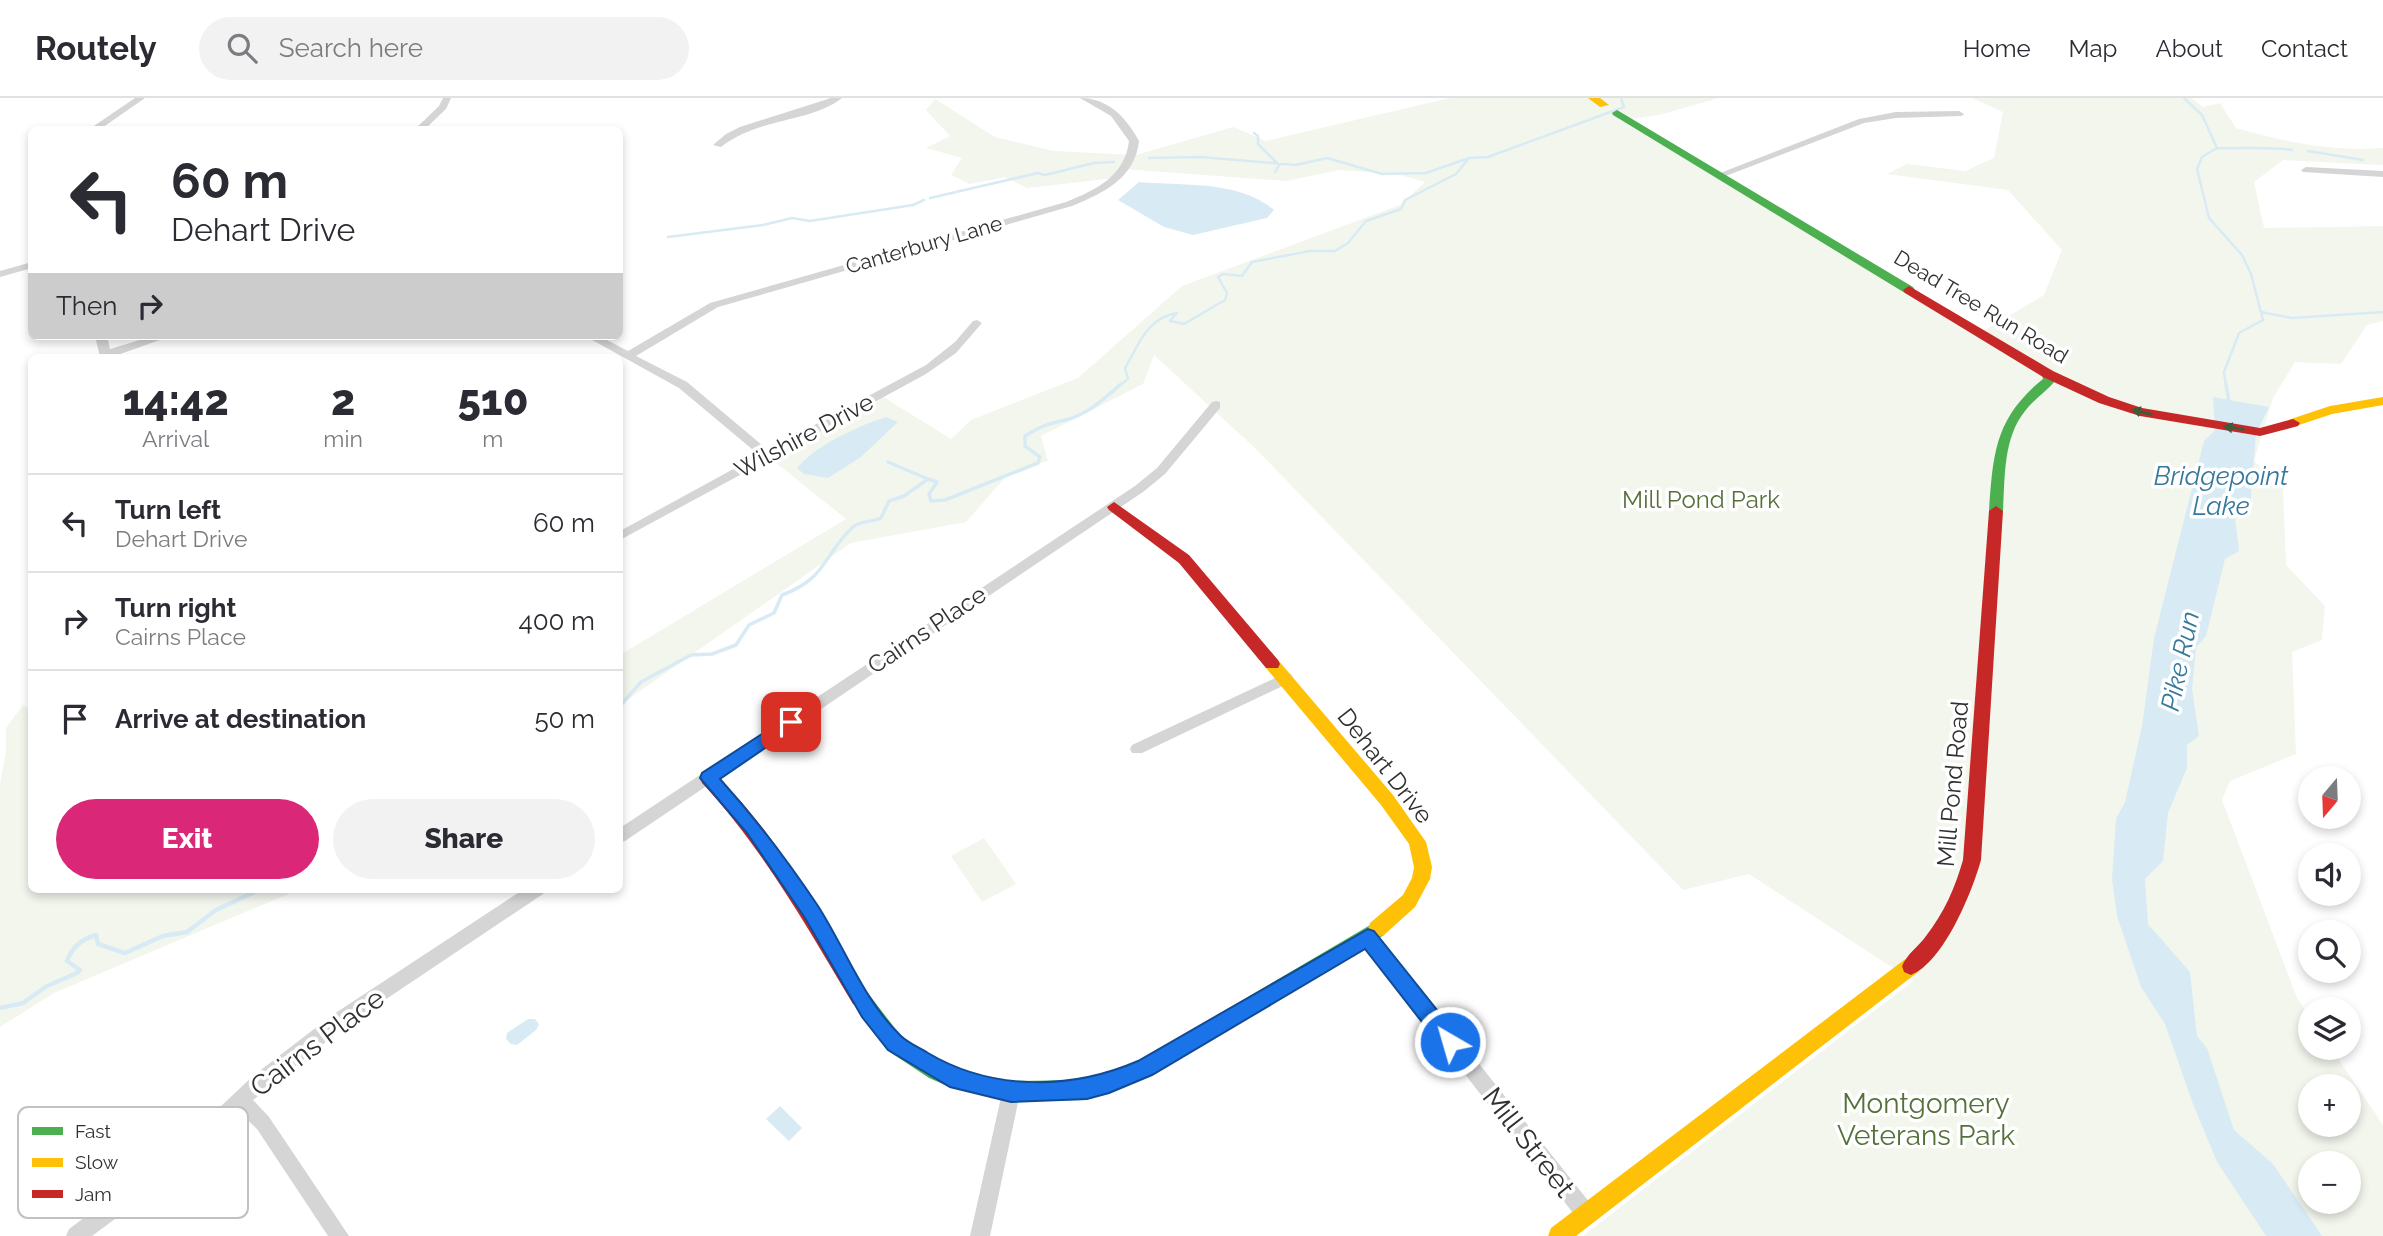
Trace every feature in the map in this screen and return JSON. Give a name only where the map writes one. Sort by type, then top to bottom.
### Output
[{"type":"street","points":[[98,126],[141,98]]},
{"type":"street","points":[[422,126],[437,113],[447,98]]},
{"type":"street","points":[[718,145],[739,130],[813,110],[838,98]]},
{"type":"street","name":"Canterbury Lane","points":[[629,355],[714,305],[1069,204],[1107,186],[1132,157],[1134,141],[1123,120],[1109,108],[1084,98]]},
{"type":"street","name":"Dead Tree Run Road","points":[[1605,105],[2048,374],[2128,409],[2260,432],[2274,430],[2307,417],[2383,401]]},
{"type":"street","points":[[1720,175],[1862,121],[1896,115],[1959,114]]},
{"type":"street","points":[[2306,170],[2383,174]]},
{"type":"street","points":[[0,274],[28,266]]},
{"type":"street","name":"Wilshire Drive","points":[[623,534],[944,359],[968,337],[977,323]]},
{"type":"street","points":[[111,354],[153,340]]},
{"type":"street","points":[[599,340],[683,385],[767,456]]},
{"type":"street","name":"Mill Pond Road","points":[[1559,1236],[1906,971],[1937,940],[1963,897],[1972,860],[2000,445],[2013,413],[2025,398],[2050,380],[2048,374]]},
{"type":"street","name":"Cairns Place","points":[[623,834],[1114,507],[1161,471],[1216,405]]},
{"type":"street","name":"Dehart Drive","points":[[708,778],[754,828],[811,912],[869,1010],[895,1044],[950,1077],[1011,1093],[1087,1090],[1109,1084],[1145,1068],[1368,937],[1409,901],[1421,879],[1423,867],[1417,842],[1387,800],[1184,559],[1114,507]]},
{"type":"street","points":[[1138,749],[1286,678]]},
{"type":"street","name":"Cairns Place","points":[[233,1107],[337,1022],[531,893]]},
{"type":"street","name":"Mill Street","points":[[1368,937],[1587,1215]]},
{"type":"street","points":[[980,1236],[1011,1093]]},
{"type":"street","points":[[240,1100],[247,1107]]},
{"type":"street","points":[[248,1108],[263,1123],[339,1236]]},
{"type":"street","name":"Cairns Place","points":[[76,1236],[101,1218]]},
{"type":"green space","points":[[1450,98],[1718,98],[1663,114],[1632,119],[1975,336],[2044,295],[2062,250],[2008,190],[1887,174],[1907,164],[1965,171],[1994,158],[2003,112],[1972,98],[2191,98],[2203,107],[2220,103],[2236,128],[2254,133],[2327,147],[2383,148],[2383,165],[2283,160],[2254,182],[2264,228],[2383,226],[2383,321],[2367,325],[2341,364],[2295,362],[2273,398],[2254,461],[2283,488],[2286,565],[2325,606],[2322,640],[2292,652],[2296,754],[2230,781],[2222,800],[2298,1000],[2298,1060],[2339,1060],[2349,1074],[2298,1074],[2298,1137],[2361,1137],[2361,1092],[2383,1125],[2383,1236],[1583,1236],[1913,981],[1749,874],[1683,890],[1257,450],[1154,355],[1143,384],[1041,436],[1048,461],[1010,472],[966,522],[851,543],[623,703],[623,653],[846,519],[765,454],[877,393],[951,439],[971,420],[1078,378],[1182,286],[1400,205],[1425,182],[1397,174],[1340,170],[1286,181],[1123,169],[1115,178],[1027,188],[1005,177],[970,184],[951,175],[962,158],[926,148],[950,136],[926,110],[935,99],[995,137],[1054,151],[1136,155],[1233,127],[1266,141]]},
{"type":"green space","points":[[23,705],[28,708],[28,893],[291,893],[54,993],[0,1027],[0,784],[6,751],[6,728]]},
{"type":"green space","points":[[984,838],[1016,884],[982,902],[951,856]]},
{"type":"water","points":[[1139,182],[1228,189],[1260,200],[1274,210],[1267,218],[1193,235],[1164,227],[1118,200]]},
{"type":"water","name":"Bridgepoint Lake","points":[[2213,397],[2269,407],[2256,434],[2250,509],[2235,518],[2239,551],[2225,559],[2206,636],[2196,648],[2192,689],[2199,736],[2187,745],[2187,768],[2168,813],[2163,861],[2145,879],[2148,924],[2190,972],[2197,1036],[2207,1048],[2234,1130],[2273,1164],[2298,1201],[2298,1214],[2307,1214],[2322,1236],[2266,1236],[2217,1162],[2165,1024],[2141,987],[2117,916],[2112,879],[2116,819],[2125,802],[2142,726],[2154,638],[2204,441],[2215,430]]},
{"type":"water","points":[[886,417],[898,422],[861,457],[828,478],[804,474],[797,468],[816,451],[838,437]]},
{"type":"water","points":[[528,1019],[535,1019],[539,1024],[536,1030],[517,1045],[511,1044],[506,1039],[507,1033]]},
{"type":"water","points":[[780,1106],[802,1128],[789,1141],[766,1119]]},
{"type":"waterway","points":[[1469,158],[1488,157],[1624,107],[1621,98]]},
{"type":"waterway","name":"Pike Run","points":[[2184,98],[2202,115],[2217,148]]},
{"type":"waterway","points":[[1254,133],[1258,136],[1258,144],[1277,163]]},
{"type":"waterway","points":[[2217,148],[2292,150]]},
{"type":"waterway","name":"Pike Run","points":[[2217,148],[2202,157],[2197,169],[2209,218],[2242,255],[2251,274],[2263,320],[2239,333],[2224,372],[2226,386]]},
{"type":"waterway","points":[[2308,151],[2363,160]]},
{"type":"waterway","points":[[1149,158],[1201,157],[1277,163]]},
{"type":"waterway","points":[[1277,163],[1296,165],[1327,158],[1382,174],[1426,173],[1469,158]]},
{"type":"waterway","points":[[1119,386],[1128,379],[1125,368],[1140,341],[1158,320],[1177,313],[1170,321],[1184,324],[1225,300],[1227,293],[1218,277],[1223,274],[1242,276],[1252,262],[1310,251],[1335,251],[1348,243],[1366,221],[1401,209],[1405,200],[1456,174],[1469,158]]},
{"type":"waterway","points":[[930,198],[1038,173],[1045,175],[1094,163],[1114,162]]},
{"type":"waterway","points":[[1275,172],[1277,163]]},
{"type":"waterway","points":[[668,237],[763,225],[792,218],[810,221],[913,205],[924,200]]},
{"type":"waterway","points":[[2261,312],[2292,318],[2383,312]]},
{"type":"waterway","points":[[928,479],[937,482],[929,494],[931,501],[945,500],[1038,463],[1040,457],[1025,446],[1025,436],[1081,414],[1121,384]]},
{"type":"waterway","name":"Pike Run","points":[[2226,384],[2229,403]]},
{"type":"waterway","points":[[888,462],[928,479]]},
{"type":"waterway","points":[[623,703],[641,682],[691,655],[712,654],[736,645],[749,625],[774,613],[782,595],[817,573],[854,526],[881,518],[889,501],[904,496],[928,479]]},
{"type":"waterway","points":[[0,1008],[23,1003],[47,986],[77,973],[80,970],[67,961],[78,944],[86,939],[96,935],[98,944],[125,953],[163,936],[187,932],[216,910],[252,893]]},
{"type":"traffic: fast","points":[[1617,113],[1909,290]]},
{"type":"traffic: fast","points":[[1996,511],[2005,437],[2020,408],[2050,380],[2048,374]]},
{"type":"traffic: fast","points":[[860,998],[894,1043],[936,1071],[959,1081],[1010,1091],[1085,1090],[1145,1068],[1377,929]]},
{"type":"traffic: slow","points":[[1593,98],[1604,105]]},
{"type":"traffic: slow","points":[[2293,423],[2330,410],[2383,401]]},
{"type":"traffic: slow","points":[[1272,664],[1387,800],[1417,842],[1423,867],[1421,879],[1409,901],[1377,929]]},
{"type":"traffic: slow","points":[[1559,1236],[1911,966]]},
{"type":"traffic: jam","points":[[1909,290],[2048,374],[2104,400],[2140,412],[2260,432],[2293,423]]},
{"type":"traffic: jam","points":[[1114,507],[1184,559],[1272,664]]},
{"type":"traffic: jam","points":[[1911,966],[1932,943],[1949,918],[1963,890],[1972,860],[1996,511]]},
{"type":"traffic: jam","points":[[708,778],[753,829],[772,856],[860,998]]},
{"type":"route","points":[[791,722],[708,778],[754,828],[811,912],[869,1010],[895,1044],[950,1077],[1011,1093],[1087,1090],[1109,1084],[1145,1068],[1368,937],[1450,1042]]},
{"type":"park label","name":"Mill Pond Park","points":[[1701,500]]},
{"type":"park label","name":"Montgomery Veterans Park","points":[[1926,1119]]}]
